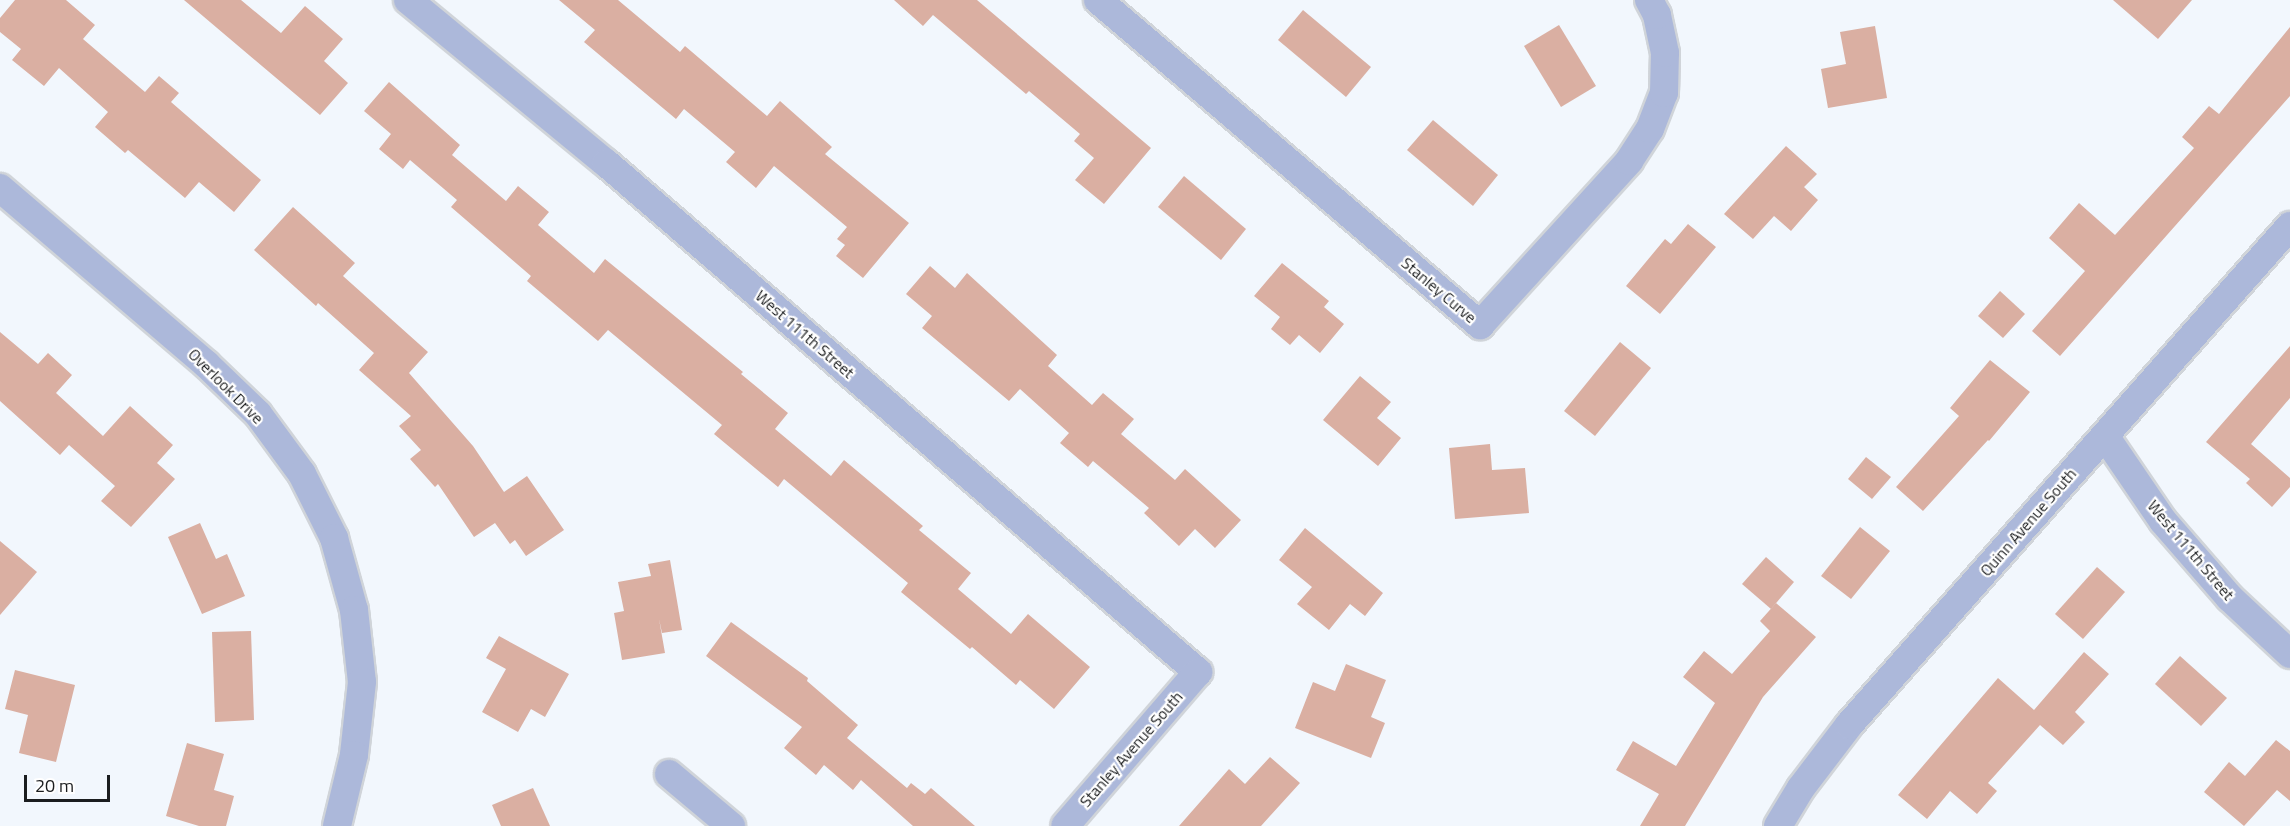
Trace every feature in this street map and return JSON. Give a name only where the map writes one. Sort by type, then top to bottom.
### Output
[{"type":"street","name":"West 111th Street","points":[[408,0],[606,163],[1198,672]]},
{"type":"street","name":"Stanley Curve","points":[[1098,0],[1480,325],[1629,161],[1650,129],[1664,93],[1665,53],[1657,15],[1649,0]]},
{"type":"street","name":"Overlook Drive","points":[[0,188],[206,364],[258,414],[302,474],[334,538],[354,610],[362,682],[354,754],[337,826]]},
{"type":"street","name":"Quinn Avenue South","points":[[1778,826],[1801,788],[1849,725],[2290,226]]},
{"type":"street","name":"West 111th Street","points":[[2104,436],[2163,521],[2230,598],[2290,654]]},
{"type":"street","name":"Stanley Avenue South","points":[[1065,826],[1198,672]]},
{"type":"street","points":[[669,774],[731,826]]},
{"type":"building","points":[[15,0],[66,0],[95,25],[83,39],[145,92],[159,76],[179,93],[171,102],[261,180],[234,212],[199,182],[185,198],[128,150],[125,153],[95,127],[108,112],[59,68],[44,86],[12,60],[21,49],[0,32],[0,18]]},
{"type":"building","points":[[184,0],[241,0],[281,33],[305,6],[343,39],[324,61],[348,83],[320,115]]},
{"type":"building","points":[[559,0],[618,0],[680,52],[685,46],[767,116],[780,101],[832,147],[825,154],[909,223],[863,278],[836,256],[845,245],[837,239],[847,227],[774,166],[756,188],[726,162],[735,152],[684,109],[676,119],[584,42],[595,30]]},
{"type":"building","points":[[894,0],[977,0],[1151,148],[1104,204],[1075,180],[1094,158],[1074,141],[1080,134],[1029,91],[1026,94],[933,15],[923,26]]},
{"type":"building","points":[[2113,0],[2192,0],[2158,39]]},
{"type":"building","points":[[1303,10],[1371,67],[1346,97],[1278,40]]},
{"type":"building","points":[[1559,25],[1596,86],[1561,107],[1524,46]]},
{"type":"building","points":[[1875,26],[1887,98],[1828,108],[1821,69],[1846,64],[1840,32]]},
{"type":"building","points":[[2290,27],[2290,96],[2060,356],[2032,331],[2085,271],[2049,238],[2079,203],[2115,235],[2194,148],[2182,137],[2209,106],[2219,114]]},
{"type":"building","points":[[389,82],[460,145],[452,155],[506,201],[518,186],[549,212],[538,225],[594,273],[605,259],[743,372],[741,374],[788,413],[775,429],[831,476],[844,460],[923,526],[919,530],[971,573],[958,589],[1011,634],[1028,614],[1090,667],[1054,709],[1020,680],[1016,685],[972,647],[970,649],[901,592],[908,583],[784,479],[778,487],[714,434],[722,425],[608,330],[598,341],[527,281],[531,276],[451,207],[457,200],[410,160],[403,169],[379,149],[391,134],[364,111]]},
{"type":"building","points":[[1433,120],[1498,175],[1473,206],[1407,150]]},
{"type":"building","points":[[1786,146],[1817,174],[1804,187],[1818,200],[1791,231],[1774,216],[1753,239],[1724,214]]},
{"type":"building","points":[[1184,176],[1246,229],[1221,260],[1158,207]]},
{"type":"building","points":[[293,207],[355,263],[343,276],[428,352],[409,373],[473,446],[504,492],[527,476],[564,530],[526,556],[515,540],[510,544],[495,523],[474,537],[438,484],[435,487],[410,459],[421,450],[399,426],[411,416],[359,370],[374,353],[318,303],[316,306],[254,250]]},
{"type":"building","points":[[1688,224],[1716,247],[1660,314],[1626,286],[1665,239],[1671,244]]},
{"type":"building","points":[[1282,263],[1329,301],[1324,307],[1344,324],[1320,353],[1299,335],[1290,345],[1271,329],[1280,317],[1254,296]]},
{"type":"building","points":[[930,266],[955,288],[967,273],[1057,355],[1048,366],[1092,405],[1103,393],[1134,419],[1121,434],[1175,480],[1185,469],[1241,520],[1215,548],[1195,529],[1179,546],[1144,513],[1149,508],[1093,461],[1088,467],[1060,443],[1069,433],[1020,389],[1009,401],[922,328],[932,316],[906,294]]},
{"type":"building","points":[[2000,291],[2025,314],[2003,338],[1978,316]]},
{"type":"building","points":[[0,332],[38,364],[48,353],[72,375],[56,393],[103,436],[130,406],[173,445],[157,463],[175,479],[131,527],[101,501],[115,486],[69,445],[60,455],[0,401]]},
{"type":"building","points":[[1620,342],[1651,368],[1595,436],[1564,411]]},
{"type":"building","points":[[2290,346],[2290,398],[2251,444],[2290,478],[2290,487],[2272,507],[2246,483],[2250,479],[2206,442]]},
{"type":"building","points":[[1990,360],[2030,392],[1989,441],[1923,511],[1896,487],[1959,416],[1950,408]]},
{"type":"building","points":[[1360,376],[1391,402],[1377,418],[1401,438],[1378,466],[1323,420]]},
{"type":"building","points":[[1490,444],[1492,470],[1525,468],[1529,513],[1455,519],[1449,448]]},
{"type":"building","points":[[1866,457],[1891,477],[1872,499],[1848,479]]},
{"type":"building","points":[[200,523],[216,559],[227,554],[245,596],[202,614],[168,537]]},
{"type":"building","points":[[1860,527],[1890,551],[1851,599],[1821,576]]},
{"type":"building","points":[[1305,528],[1383,593],[1365,616],[1350,604],[1329,630],[1297,604],[1312,587],[1279,560]]},
{"type":"building","points":[[0,541],[37,572],[0,615]]},
{"type":"building","points":[[1766,557],[1794,582],[1771,609],[1742,584]]},
{"type":"building","points":[[670,560],[682,630],[662,633],[659,619],[665,653],[622,660],[614,613],[624,611],[618,582],[651,576],[648,564]]},
{"type":"building","points":[[2097,567],[2125,592],[2083,639],[2055,614]]},
{"type":"building","points":[[1776,603],[1816,637],[1763,697],[1685,826],[1640,826],[1659,794],[1616,770],[1633,741],[1676,766],[1715,703],[1683,677],[1704,651],[1732,674],[1770,631],[1760,621]]},
{"type":"building","points":[[731,622],[808,678],[807,681],[858,725],[847,738],[907,788],[911,783],[925,794],[931,788],[975,826],[913,826],[861,780],[853,790],[824,765],[816,775],[784,748],[802,727],[706,656]]},
{"type":"building","points":[[251,631],[254,720],[215,722],[212,632]]},
{"type":"building","points":[[499,636],[569,674],[545,717],[531,709],[518,732],[482,712],[506,669],[486,658]]},
{"type":"building","points":[[2084,652],[2109,674],[2075,712],[2085,722],[2063,745],[2040,725],[1988,783],[1997,791],[1977,814],[1950,791],[1927,819],[1898,795],[1998,678],[2034,710]]},
{"type":"building","points":[[2180,656],[2227,698],[2201,726],[2155,684]]},
{"type":"building","points":[[1346,664],[1386,680],[1371,717],[1385,723],[1371,758],[1295,728],[1313,682],[1335,691]]},
{"type":"building","points":[[15,670],[75,685],[56,762],[19,753],[28,715],[5,709]]},
{"type":"building","points":[[2276,740],[2290,751],[2290,801],[2277,790],[2244,826],[2204,792],[2229,762],[2245,776]]},
{"type":"building","points":[[187,743],[224,754],[214,790],[234,796],[226,826],[199,826],[166,816]]},
{"type":"building","points":[[1270,757],[1300,783],[1261,826],[1179,826],[1229,769],[1245,784]]},
{"type":"building","points":[[533,788],[550,826],[501,826],[492,805]]}]
